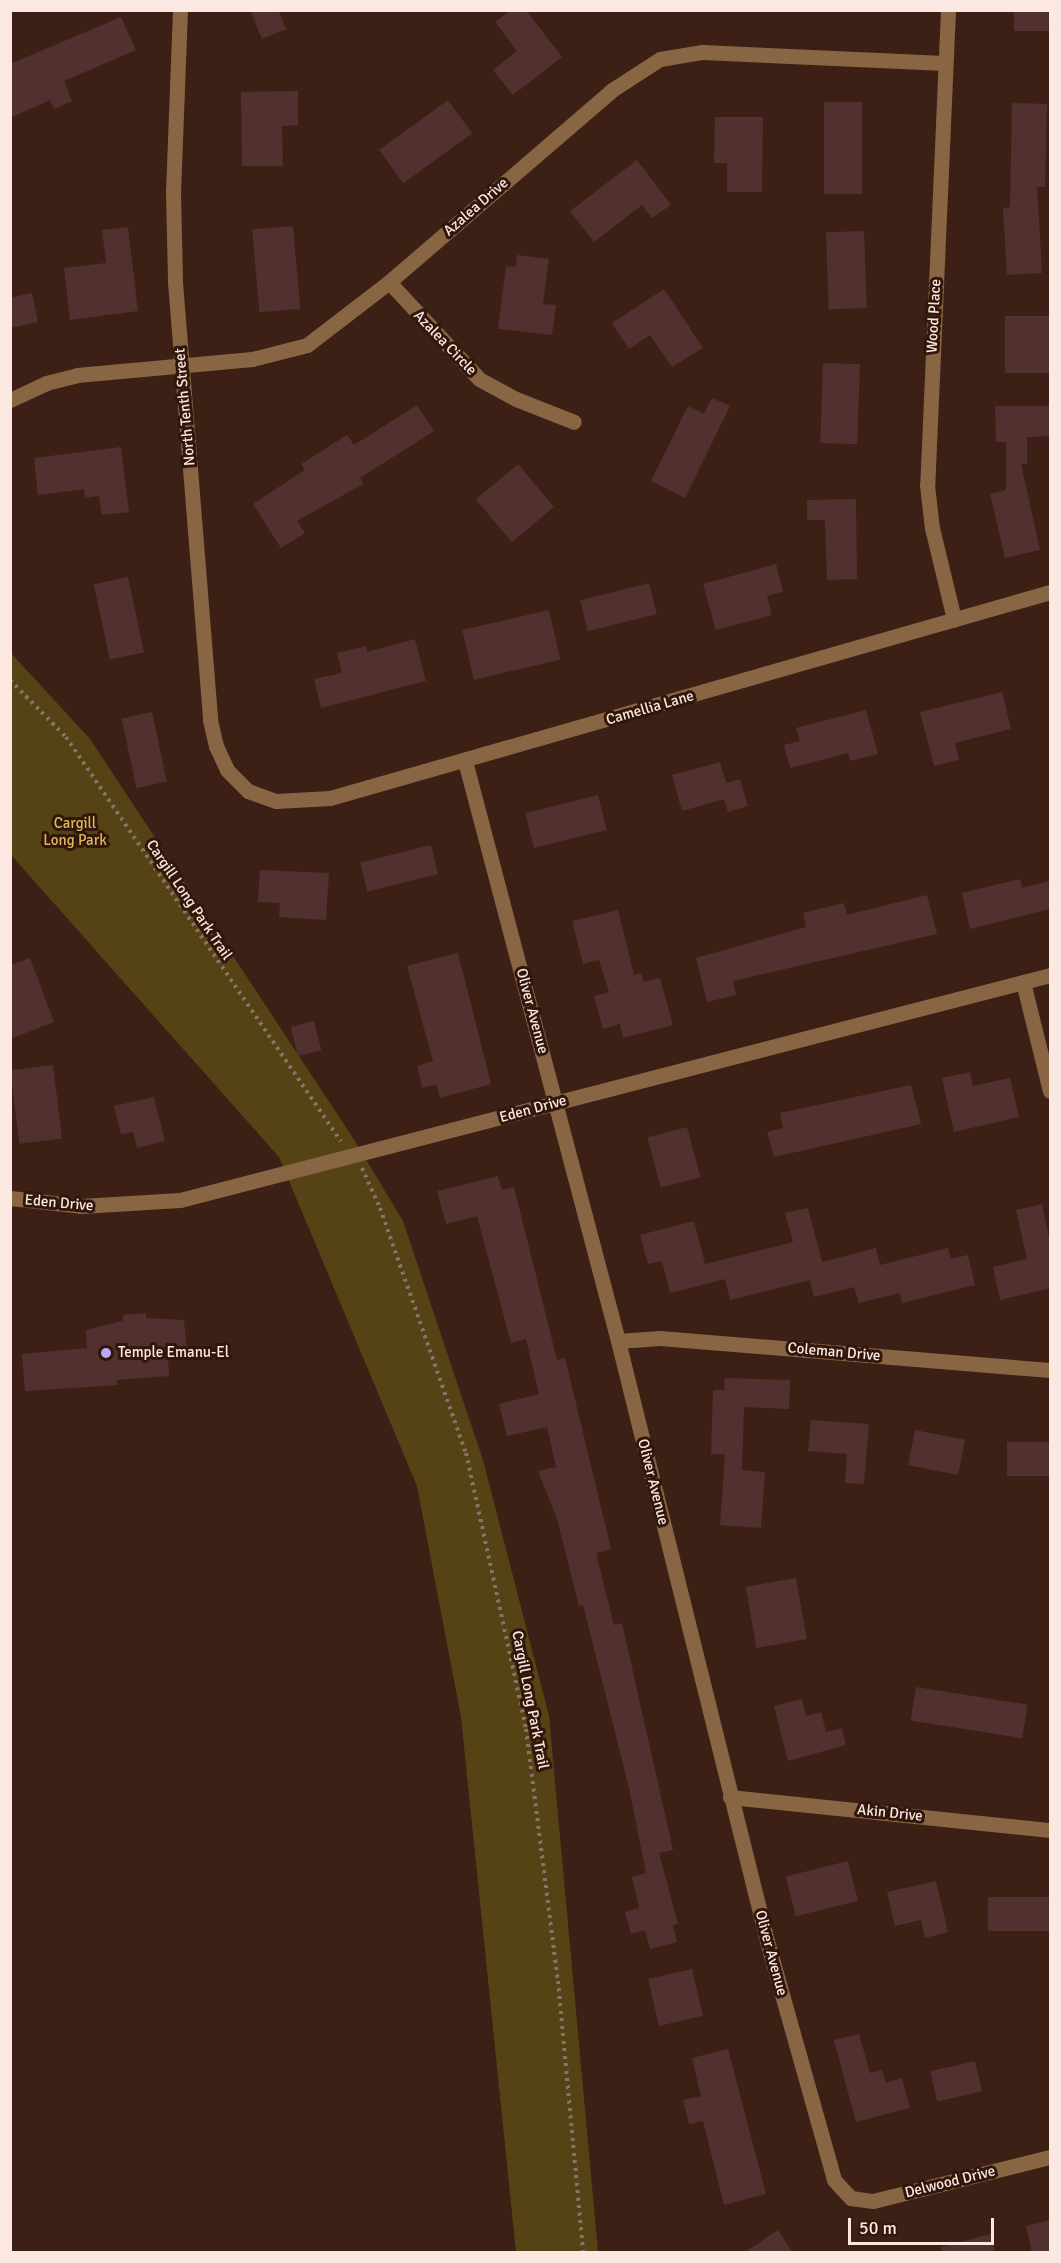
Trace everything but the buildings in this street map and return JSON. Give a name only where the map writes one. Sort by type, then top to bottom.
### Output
[{"type":"street","name":"North Tenth Street","points":[[180,10],[173,202],[182,366],[210,720],[224,764],[248,791]]},
{"type":"street","name":"Wood Place","points":[[948,10],[927,496],[954,619]]},
{"type":"street","name":"Azalea Drive","points":[[10,400],[46,383],[77,375],[277,356],[297,350],[336,327],[612,90],[653,62],[702,52],[945,63]]},
{"type":"street","name":"Azalea Circle","points":[[389,282],[479,379],[516,399],[574,422]]},
{"type":"street","name":"Camellia Lane","points":[[248,791],[276,801],[315,801],[465,761],[1050,592]]},
{"type":"street","name":"Oliver Avenue","points":[[465,761],[618,1341],[730,1797],[832,2176],[837,2187],[849,2197]]},
{"type":"street","name":"Eden Drive","points":[[10,1198],[90,1206],[180,1200],[1050,975]]},
{"type":"street","points":[[1023,982],[1050,1091]]},
{"type":"street","name":"Coleman Drive","points":[[618,1341],[660,1338],[1050,1371]]},
{"type":"street","name":"Akin Drive","points":[[730,1797],[1050,1830]]},
{"type":"street","name":"Delwood Drive","points":[[849,2197],[877,2200],[1050,2157]]},
{"type":"path","name":"Cargill Long Park Trail","points":[[10,680],[66,737],[340,1140]]},
{"type":"path","name":"Cargill Long Park Trail","points":[[364,1171],[466,1453],[526,1729],[558,1981],[583,2253]]},
{"type":"green space","name":"Cargill Long Park","points":[[10,652],[90,739],[353,1138],[403,1221],[483,1460],[549,1716],[598,2252],[516,2252],[461,1717],[417,1486],[279,1157],[11,855]]},
{"type":"place","name":"Temple Emanu-El","points":[[106,1353]]}]
